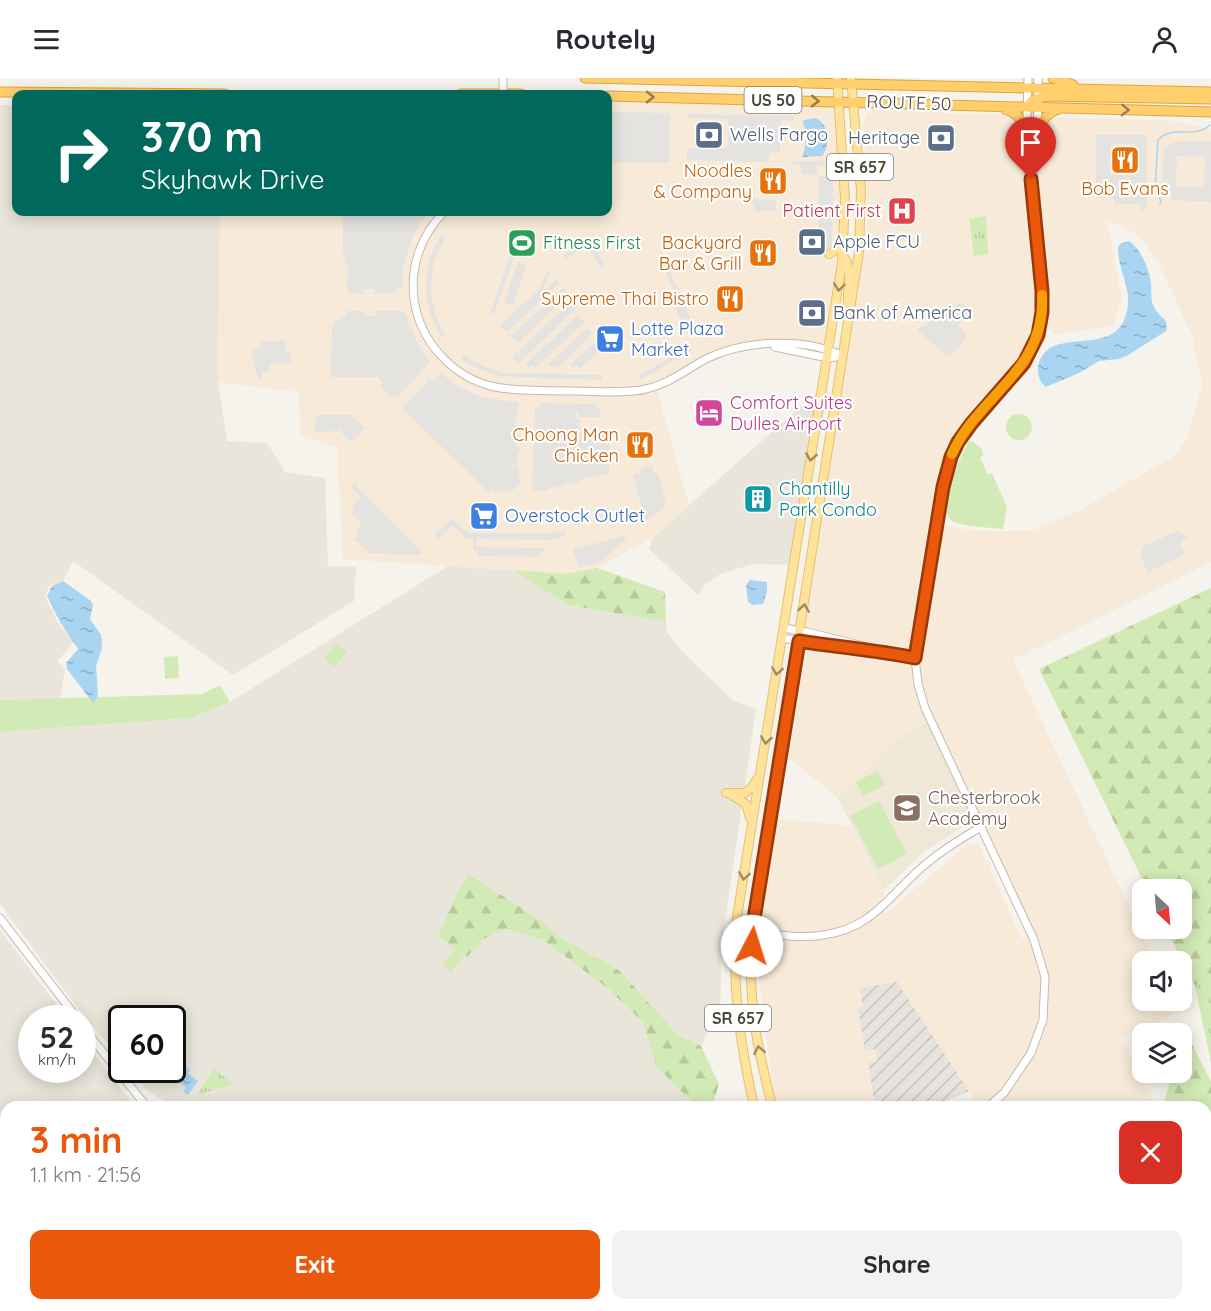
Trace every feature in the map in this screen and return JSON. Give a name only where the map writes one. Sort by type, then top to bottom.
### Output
[{"type":"highway","name":"ROUTE 50","points":[[585,78],[851,80],[1004,87],[1026,81]]},
{"type":"highway","points":[[1053,78],[1084,89]]},
{"type":"highway","points":[[1026,81],[1084,89],[1211,92]]},
{"type":"highway","name":"ROUTE 50","points":[[612,96],[1027,107],[1038,102],[1067,108],[1211,114]]},
{"type":"highway","points":[[1038,102],[1047,96],[1211,99]]},
{"type":"highway","points":[[991,105],[1010,110],[1018,115],[1023,122],[1025,137]]},
{"type":"highway","points":[[1037,137],[1047,114],[1067,108]]},
{"type":"main road","name":"SR 657","points":[[753,1101],[737,1013],[734,971],[736,928],[843,256],[844,170],[837,80]]},
{"type":"main road","name":"SR 657","points":[[771,1101],[753,1016],[751,965],[753,930],[859,252],[862,213],[860,165],[851,80]]},
{"type":"main road","points":[[829,254],[840,246],[844,238]]},
{"type":"main road","points":[[843,256],[850,266],[846,298],[850,312]]},
{"type":"main road","points":[[752,824],[743,800],[726,793],[741,794],[748,791],[761,770]]},
{"type":"street","points":[[995,1101],[1004,1093],[1033,1051],[1043,1020],[1045,977],[1034,940],[925,708],[918,684],[915,658],[943,487],[951,457],[971,424],[1024,363],[1038,335],[1042,312],[1042,291],[1031,179],[1026,163],[1026,81]]},
{"type":"street","points":[[1031,179],[1037,164],[1038,83]]},
{"type":"street","points":[[441,216],[430,229],[416,259],[413,283],[416,309],[425,333],[440,355],[461,373],[478,382],[515,390],[637,391],[669,382],[723,352],[748,345],[790,344],[843,356]]},
{"type":"street","points":[[784,628],[856,643],[875,650]]},
{"type":"street","points":[[782,638],[875,650],[915,658]]},
{"type":"street","points":[[736,928],[809,936],[832,934],[856,926],[878,912],[938,854],[981,827]]},
{"type":"street","points":[[0,918],[67,1005]]},
{"type":"street","points":[[96,1043],[142,1101]]},
{"type":"shaded area","points":[[612,96],[839,102],[843,256],[829,349],[760,345],[723,352],[656,386],[689,506],[654,537],[597,568],[563,574],[343,559],[337,448],[300,434],[299,392],[218,382],[220,216],[612,216]]},
{"type":"shaded area","points":[[0,105],[12,105],[12,216],[220,216],[218,382],[227,441],[267,443],[285,472],[325,478],[328,566],[356,567],[354,601],[233,675],[73,561],[63,581],[50,585],[45,597],[58,623],[73,641],[57,661],[65,669],[60,699],[0,700]]},
{"type":"shaded area","points":[[872,110],[1173,121],[1211,129],[1211,562],[1013,660],[1132,912],[1132,939],[1145,939],[1150,951],[1132,951],[1132,1011],[1179,1012],[1155,1023],[1132,1023],[1132,1033],[1122,1038],[1132,1058],[1132,1083],[1144,1083],[1153,1101],[974,1101],[969,1091],[864,1008],[858,1009],[865,1051],[875,1049],[877,1061],[868,1063],[874,1101],[774,1101],[753,931],[770,818],[851,826],[884,890],[884,915],[967,845],[978,844],[1022,939],[1031,934],[931,720],[890,745],[838,798],[780,751],[843,356],[868,219],[863,127],[866,115]],"holes":[[[1107,221],[1122,225],[1141,238],[1157,260],[1192,335],[1202,385],[1188,437],[1174,456],[1079,511],[1031,531],[975,531],[937,524],[962,436],[1008,381],[1041,324],[1056,334],[1113,326],[1122,299]]]},
{"type":"shaded area","points":[[612,112],[670,113],[670,163],[612,162]]},
{"type":"shaded area","points":[[687,114],[793,116],[794,120],[781,120],[780,152],[769,153],[769,162],[687,160],[687,148],[728,148],[728,119],[687,118]]},
{"type":"shaded area","points":[[1096,135],[1147,135],[1146,210],[1141,210],[1141,204],[1115,204],[1114,198],[1096,198]],"holes":[[[1111,144],[1137,144],[1136,175],[1110,175]]]},
{"type":"shaded area","points":[[1179,141],[1211,142],[1211,202],[1170,199],[1172,195],[1166,186],[1162,185],[1164,150],[1170,144]],"holes":[[[1177,156],[1205,157],[1204,187],[1176,186]]]},
{"type":"shaded area","points":[[793,161],[825,161],[825,165],[817,166],[817,174],[801,175],[801,165],[793,165]]},
{"type":"shaded area","points":[[829,168],[833,168],[832,247],[818,247],[819,176],[829,177]]},
{"type":"shaded area","points":[[748,199],[776,200],[776,211],[754,211],[754,203],[748,203]]},
{"type":"shaded area","points":[[343,216],[426,216],[411,241],[403,269],[402,288],[396,288],[395,293],[375,294],[375,289],[364,289],[364,294],[349,294],[347,289],[348,268],[343,252]]},
{"type":"shaded area","points":[[441,235],[445,238],[434,261],[430,291],[437,319],[445,335],[441,337],[429,311],[426,290],[429,259]]},
{"type":"shaded area","points":[[589,239],[605,265],[600,268],[588,246],[565,259],[563,255]]},
{"type":"shaded area","points":[[510,256],[514,258],[494,314],[490,313]]},
{"type":"shaded area","points":[[663,259],[695,328],[690,330],[686,320],[682,322],[675,308],[680,305],[662,264],[657,262]]},
{"type":"shaded area","points":[[518,262],[527,265],[513,305],[504,302]]},
{"type":"shaded area","points":[[547,272],[550,274],[540,295],[557,279],[560,282],[507,332],[500,325],[539,289]]},
{"type":"shaded area","points":[[563,288],[569,294],[518,343],[511,336]]},
{"type":"shaded area","points":[[571,301],[578,307],[518,364],[512,357]]},
{"type":"shaded area","points":[[961,302],[970,311],[958,326],[966,333],[966,338],[952,355],[947,356],[917,330]]},
{"type":"shaded area","points":[[346,311],[364,311],[365,316],[375,316],[375,311],[405,313],[416,340],[430,362],[397,398],[394,395],[391,397],[380,387],[383,383],[378,377],[331,377],[332,326],[335,326],[334,322],[346,315]]},
{"type":"shaded area","points":[[578,315],[585,322],[535,368],[532,365],[529,368],[526,364]]},
{"type":"shaded area","points":[[587,328],[593,334],[558,368],[548,364]]},
{"type":"shaded area","points":[[262,341],[286,341],[286,352],[291,352],[291,364],[270,363],[270,371],[262,371],[262,378],[258,379],[251,351],[262,346]]},
{"type":"shaded area","points":[[594,343],[600,350],[580,368],[577,365],[573,368],[570,365]]},
{"type":"shaded area","points":[[689,348],[691,351],[641,379],[639,375]]},
{"type":"shaded area","points":[[464,355],[485,367],[504,373],[601,375],[602,380],[498,376],[470,365],[461,358]]},
{"type":"shaded area","points":[[441,373],[456,385],[479,396],[518,402],[518,414],[515,418],[517,421],[514,424],[518,427],[520,439],[516,444],[520,447],[516,458],[519,461],[516,465],[519,468],[518,479],[521,482],[510,493],[507,490],[495,493],[492,490],[489,493],[402,408],[429,380],[432,383]]},
{"type":"shaded area","points":[[823,387],[794,565],[753,564],[720,574],[705,585],[698,595],[649,549],[654,536]]},
{"type":"shaded area","points":[[541,403],[597,404],[596,407],[600,408],[600,417],[578,417],[576,412],[575,419],[580,419],[579,431],[575,431],[575,436],[577,433],[599,433],[605,437],[605,443],[610,444],[609,473],[548,490],[532,490],[535,408]]},
{"type":"shaded area","points":[[316,415],[351,415],[365,428],[351,442],[341,432],[342,427],[338,431],[315,432]]},
{"type":"shaded area","points":[[652,465],[654,474],[658,473],[666,501],[662,503],[665,507],[652,518],[645,520],[633,475],[641,473],[640,469]]},
{"type":"shaded area","points":[[355,484],[423,552],[420,555],[369,553],[354,539],[358,535],[355,532],[362,524],[351,513],[354,510],[351,507],[361,497],[351,487]]},
{"type":"shaded area","points":[[452,518],[468,533],[549,533],[565,530],[566,536],[551,540],[476,539],[476,547],[545,548],[544,552],[540,552],[540,557],[478,556],[478,551],[474,551],[473,539],[466,538],[453,526],[439,539],[435,534]]},
{"type":"shaded area","points":[[1177,531],[1187,537],[1180,544],[1185,554],[1148,572],[1140,556],[1144,546]]},
{"type":"shaded area","points":[[624,536],[626,539],[600,562],[579,568],[573,549]]},
{"type":"shaded area","points":[[448,566],[513,570],[568,605],[666,622],[667,632],[683,652],[732,700],[756,709],[722,942],[720,1008],[701,1046],[678,1035],[620,971],[562,938],[540,920],[470,874],[483,939],[506,929],[541,940],[605,986],[643,1022],[656,1066],[691,1101],[165,1101],[149,1092],[141,1083],[186,1083],[186,1005],[108,1005],[108,1044],[96,1030],[96,1005],[75,1005],[0,904],[0,732],[191,718],[230,702]]},
{"type":"shaded area","name":"Chesterbrook Academy","points":[[931,720],[977,818],[925,851],[884,890],[838,798],[890,745]]},
{"type":"shaded area","points":[[0,930],[57,1005],[18,1005],[18,1083],[96,1083],[96,1056],[108,1072],[108,1083],[117,1083],[130,1101],[0,1101]]},
{"type":"shaded area","points":[[897,982],[969,1091],[947,1101],[874,1101],[868,1063],[877,1061],[875,1049],[865,1051],[858,1009],[863,1008],[860,988]]},
{"type":"green space","points":[[986,216],[988,254],[974,256],[969,219]]},
{"type":"green space","points":[[1019,414],[1028,418],[1032,427],[1028,436],[1019,440],[1010,436],[1006,427],[1010,418]]},
{"type":"green space","points":[[972,441],[982,449],[983,455],[980,458],[988,475],[992,473],[1007,507],[1003,529],[956,523],[948,515],[948,495],[951,483],[968,442]]},
{"type":"green space","points":[[597,568],[665,592],[666,622],[568,605],[513,570],[563,574]]},
{"type":"green space","points":[[1211,588],[1211,979],[1195,986],[1192,980],[1192,951],[1177,951],[1171,939],[1192,939],[1192,879],[1142,879],[1039,669]]},
{"type":"green space","points":[[337,643],[347,652],[334,667],[324,659]]},
{"type":"green space","points":[[178,656],[179,678],[165,679],[164,657]]},
{"type":"green space","points":[[220,685],[230,702],[191,718],[0,732],[0,700],[202,694]]},
{"type":"green space","points":[[878,771],[885,785],[863,796],[856,782]]},
{"type":"green space","points":[[879,801],[907,854],[878,869],[850,816]]},
{"type":"green space","points":[[469,874],[540,920],[562,938],[620,971],[678,1035],[701,1046],[719,1084],[714,1101],[691,1101],[656,1066],[643,1022],[605,986],[542,940],[506,929],[483,939],[467,957],[438,936]]},
{"type":"green space","points":[[456,949],[464,957],[451,972],[443,964]]},
{"type":"green space","points":[[1211,979],[1211,1063],[1195,986]]},
{"type":"green space","points":[[1192,1045],[1211,1081],[1211,1101],[1164,1101],[1170,1083],[1192,1083]]},
{"type":"green space","points":[[214,1069],[232,1082],[230,1085],[197,1095]]},
{"type":"water","points":[[814,118],[819,120],[825,128],[827,146],[822,156],[802,157],[806,139],[802,121]]},
{"type":"water","points":[[1129,241],[1141,254],[1146,266],[1151,283],[1153,304],[1167,323],[1166,331],[1128,355],[1119,359],[1099,361],[1079,373],[1046,387],[1039,377],[1038,365],[1048,349],[1063,343],[1103,338],[1119,328],[1124,320],[1128,301],[1118,248],[1120,244]]},
{"type":"water","points":[[750,580],[767,582],[763,604],[753,605],[748,602],[746,585]]},
{"type":"water","points":[[63,581],[91,601],[93,605],[90,619],[101,635],[102,648],[96,666],[98,696],[93,703],[67,669],[66,663],[78,649],[60,622],[47,596],[52,586]]},
{"type":"water","points":[[186,1067],[190,1070],[188,1074],[198,1081],[188,1095],[183,1092],[186,1087],[180,1083],[186,1083]]},
{"type":"waterway","points":[[1160,204],[1161,201],[1155,188],[1158,140],[1170,133],[1197,131],[1210,125]]},
{"type":"slow traffic","points":[[952,454],[971,424],[1028,357],[1041,324],[1042,295]]},
{"type":"place","name":"Wells Fargo","points":[[709,135]]},
{"type":"place","name":"Heritage","points":[[941,138]]},
{"type":"place","name":"Bob Evans","points":[[1125,160]]},
{"type":"place","name":"Noodles & Company","points":[[773,181]]},
{"type":"place","name":"Patient First","points":[[902,211]]},
{"type":"place","name":"Apple FCU","points":[[812,242]]},
{"type":"place","name":"Fitness First","points":[[522,243]]},
{"type":"place","name":"Backyard Bar & Grill","points":[[763,253]]},
{"type":"place","name":"Supreme Thai Bistro","points":[[730,299]]},
{"type":"place","name":"Bank of America","points":[[812,313]]},
{"type":"place","name":"Lotte Plaza Market","points":[[610,339]]},
{"type":"place","name":"Comfort Suites Dulles Airport","points":[[709,413]]},
{"type":"place","name":"Choong Man Chicken","points":[[640,445]]},
{"type":"place","name":"Chantilly Park Condo","points":[[758,499]]},
{"type":"place","name":"Overstock Outlet","points":[[484,516]]},
{"type":"place","name":"Chesterbrook Academy","points":[[907,808]]},
{"type":"route","points":[[752,946],[754,919],[799,641],[875,650],[915,658],[943,487],[951,457],[971,424],[1024,363],[1041,324],[1042,291],[1031,179]]}]
